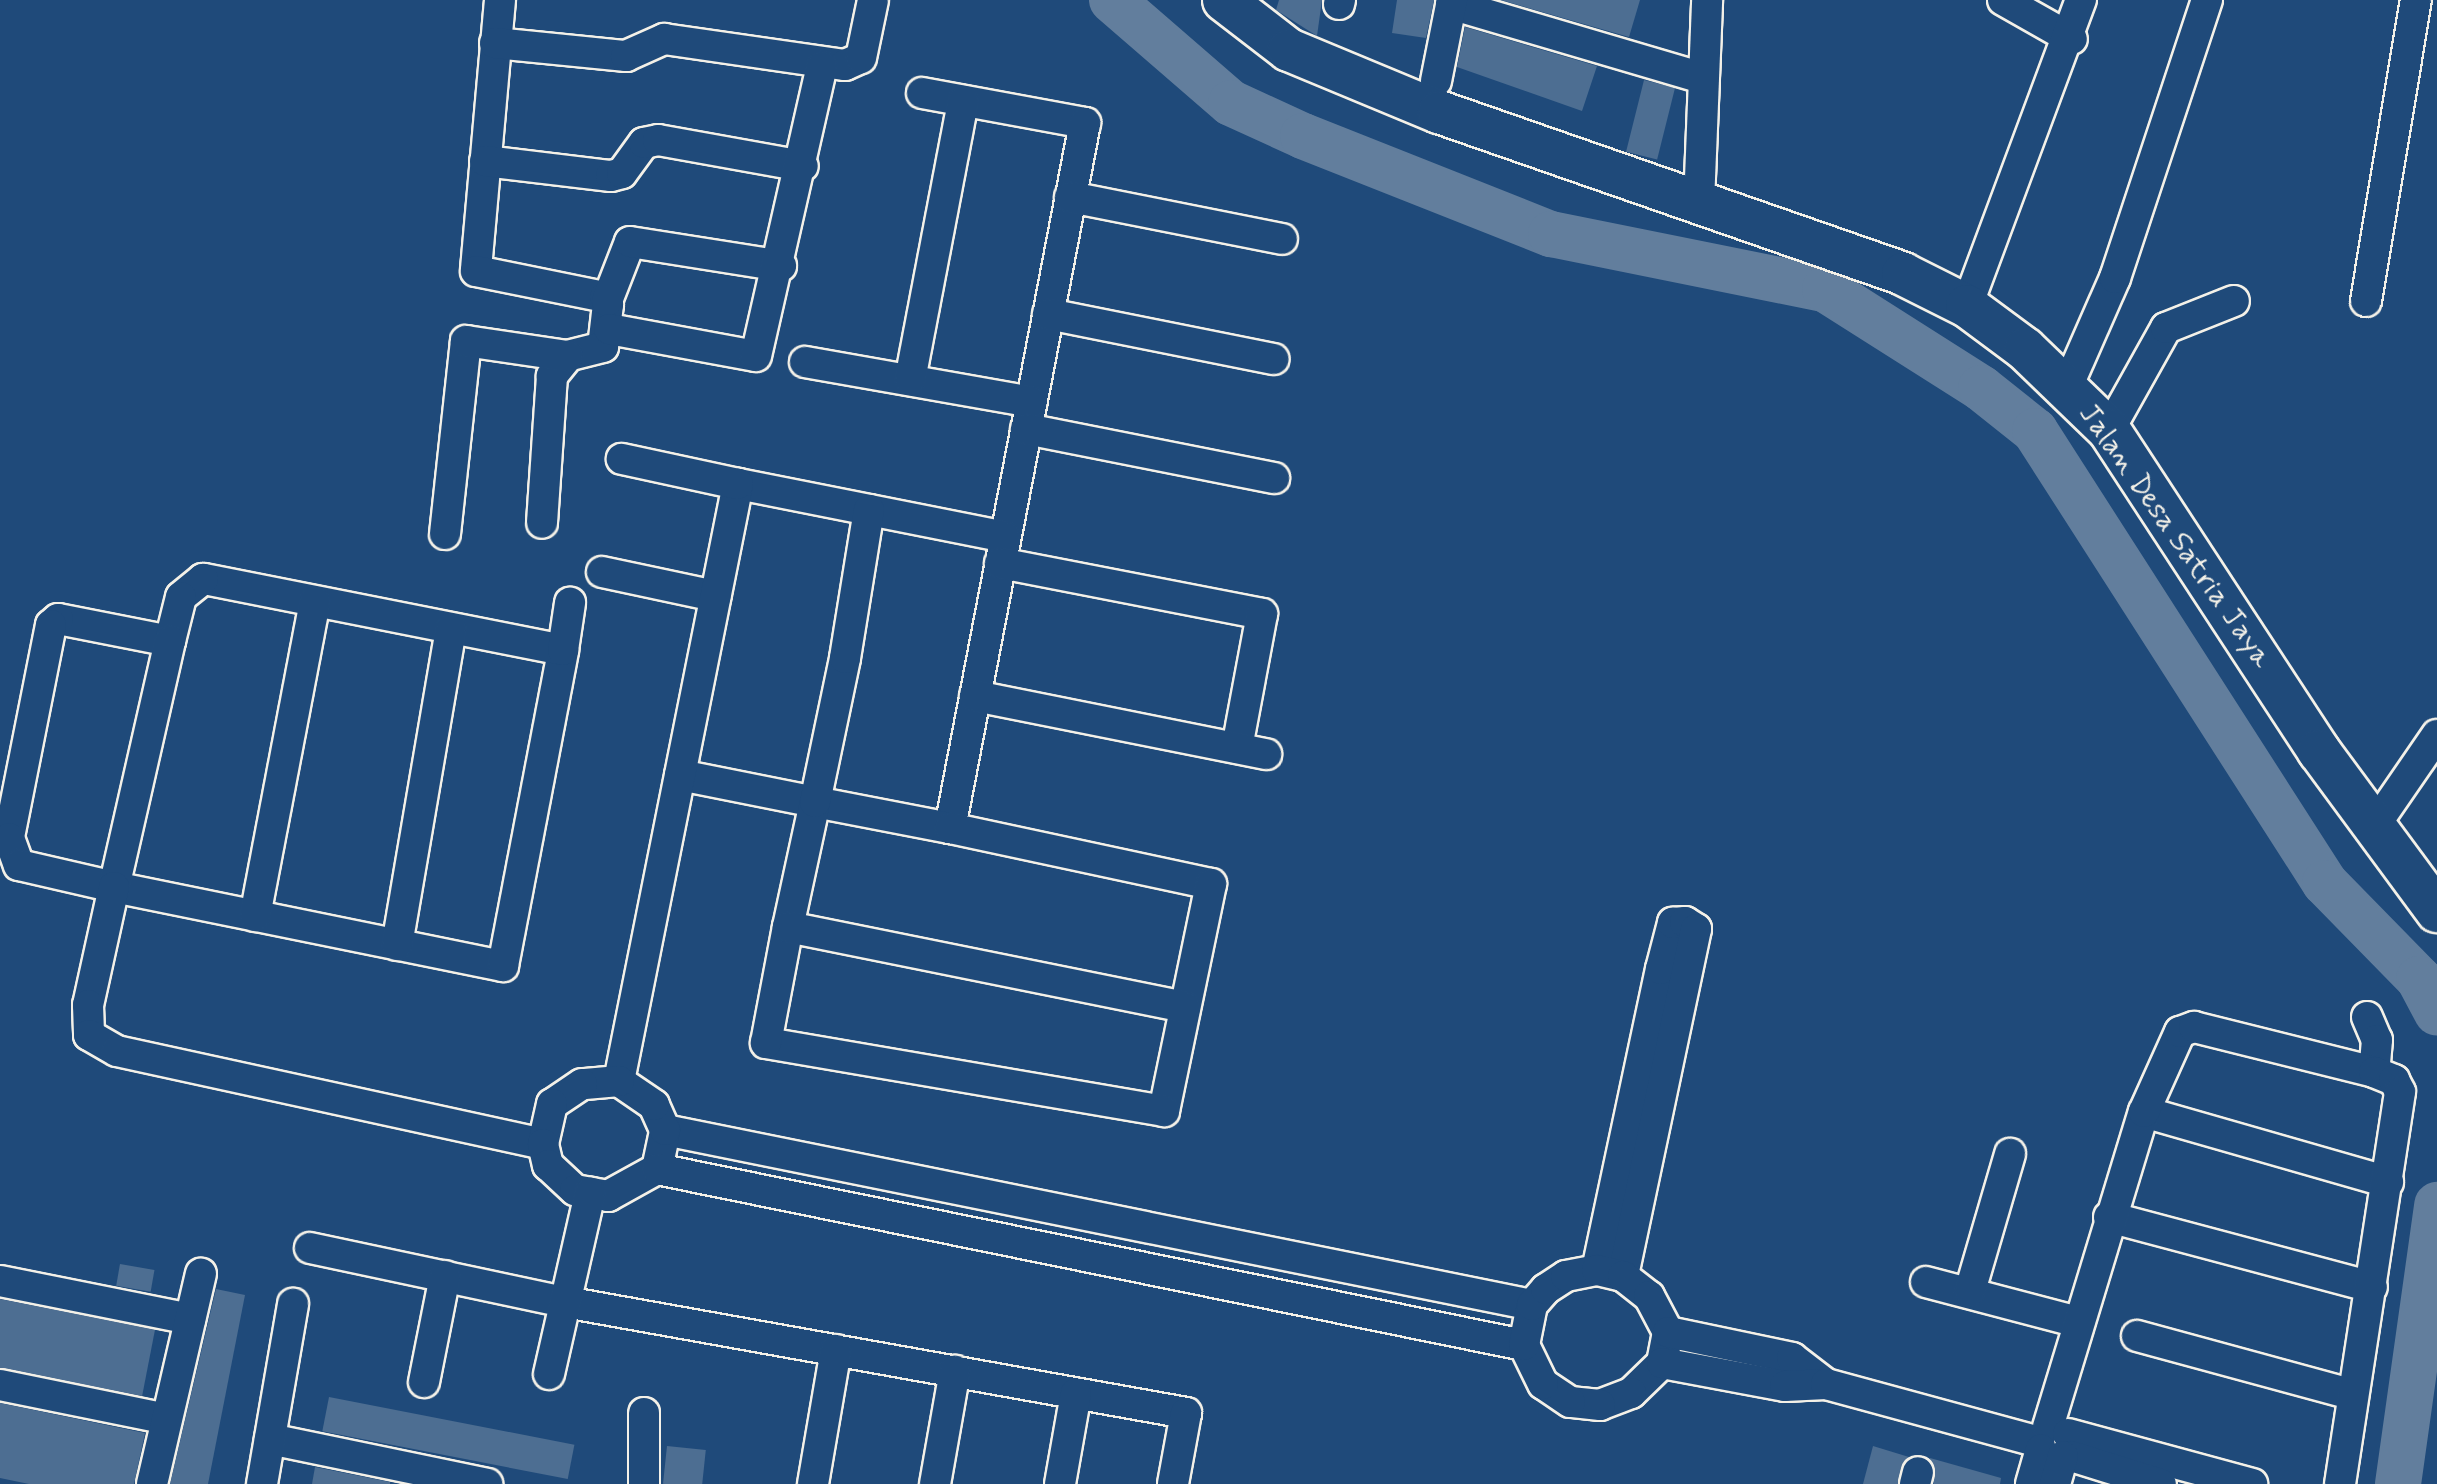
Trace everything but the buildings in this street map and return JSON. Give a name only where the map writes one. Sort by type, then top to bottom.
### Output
[{"type":"street","points":[[500,0],[478,274],[752,358],[760,351],[781,266],[822,66]]},
{"type":"street","points":[[495,43],[626,56],[664,39],[822,66],[861,58],[873,0]]},
{"type":"street","name":"Jalan Desa Satria Jaya","points":[[1224,0],[1278,43],[1325,65],[1502,136],[1846,252],[1967,306],[2068,385],[2109,430],[2373,828],[2437,911]]},
{"type":"street","points":[[1699,203],[1707,0]]},
{"type":"street","points":[[2003,0],[2072,39]]},
{"type":"street","points":[[1967,306],[2072,39],[2081,0]]},
{"type":"street","points":[[2068,385],[2115,278],[2207,0]]},
{"type":"street","points":[[2366,301],[2416,0]]},
{"type":"street","points":[[1436,81],[1452,2],[1703,78]]},
{"type":"street","points":[[922,93],[1085,123],[950,828]]},
{"type":"street","points":[[910,380],[963,101]]},
{"type":"street","points":[[485,161],[611,176],[622,173],[644,143],[658,140],[803,166]]},
{"type":"street","points":[[1070,197],[1282,239]]},
{"type":"street","points":[[445,534],[466,341],[568,356],[596,352],[630,242],[781,266]]},
{"type":"street","points":[[2109,430],[2166,328],[2234,301]]},
{"type":"street","points":[[1048,314],[1274,359]]},
{"type":"street","points":[[542,523],[552,376],[568,356]]},
{"type":"street","points":[[805,362],[910,380],[1029,416],[1274,478]]},
{"type":"street","points":[[622,459],[869,510],[1003,550],[1262,614],[1251,751],[975,696]]},
{"type":"street","points":[[619,1081],[738,484]]},
{"type":"street","points":[[680,775],[815,802],[950,828],[1211,884],[1164,1111],[766,1043],[815,802],[869,510]]},
{"type":"street","points":[[602,572],[715,596]]},
{"type":"street","points":[[543,1144],[101,1046],[89,1035],[88,1005],[181,597],[203,579],[563,650]]},
{"type":"street","points":[[255,916],[315,602]]},
{"type":"street","points":[[170,641],[58,619],[47,636],[9,838],[19,865],[503,966],[570,603]]},
{"type":"street","points":[[397,945],[451,629]]},
{"type":"street","points":[[2373,828],[2437,735]]},
{"type":"street","points":[[1685,922],[1696,929],[1610,1273],[1661,969],[1673,923],[1685,922]]},
{"type":"street","points":[[788,927],[1185,1007]]},
{"type":"street","points":[[2367,1017],[2377,1040],[2374,1072]]},
{"type":"street","points":[[2031,1484],[2054,1450],[2079,1322],[2144,1112],[2187,1027],[2374,1072],[2394,1080],[2400,1092],[2372,1287],[2350,1394],[2340,1484]]},
{"type":"street","points":[[657,1169],[665,1130],[654,1105],[619,1081],[582,1084],[552,1104],[543,1144],[548,1165],[575,1190],[621,1192],[657,1169],[1524,1345]]},
{"type":"street","points":[[2144,1112],[2388,1182]]},
{"type":"street","points":[[665,1130],[1532,1305]]},
{"type":"street","points":[[1970,1291],[2010,1154]]},
{"type":"street","points":[[549,1374],[590,1193]]},
{"type":"street","points":[[2109,1217],[2372,1287]]},
{"type":"street","points":[[310,1248],[565,1302],[1186,1413],[1173,1484]]},
{"type":"street","points":[[1610,1273],[1649,1296],[1668,1332],[1662,1363],[1631,1393],[1600,1405],[1570,1402],[1543,1384],[1524,1345],[1532,1305],[1566,1276],[1610,1273]]},
{"type":"street","points":[[152,1484],[201,1274]]},
{"type":"street","points":[[424,1382],[445,1276]]},
{"type":"street","points":[[0,1281],[190,1319]]},
{"type":"street","points":[[1926,1282],[1970,1291],[2079,1322]]},
{"type":"street","points":[[262,1484],[293,1304]]},
{"type":"street","points":[[1668,1332],[1792,1358],[1826,1384]]},
{"type":"street","points":[[2137,1336],[2350,1394]]},
{"type":"street","points":[[813,1484],[836,1350]]},
{"type":"street","points":[[1662,1363],[1785,1386],[1826,1384],[2161,1484]]},
{"type":"street","points":[[935,1484],[955,1371]]},
{"type":"street","points":[[0,1385],[167,1419]]},
{"type":"street","points":[[1060,1484],[1076,1393]]},
{"type":"street","points":[[644,1413],[644,1484]]},
{"type":"street","points":[[270,1439],[487,1484]]},
{"type":"street","points":[[2054,1450],[2252,1484]]},
{"type":"waterway","points":[[1112,0],[1231,103],[1303,136],[1551,234],[1825,289],[1981,388],[2035,431],[2325,883],[2419,979],[2437,1013]]},
{"type":"waterway","points":[[2398,1484],[2437,1205]]}]
